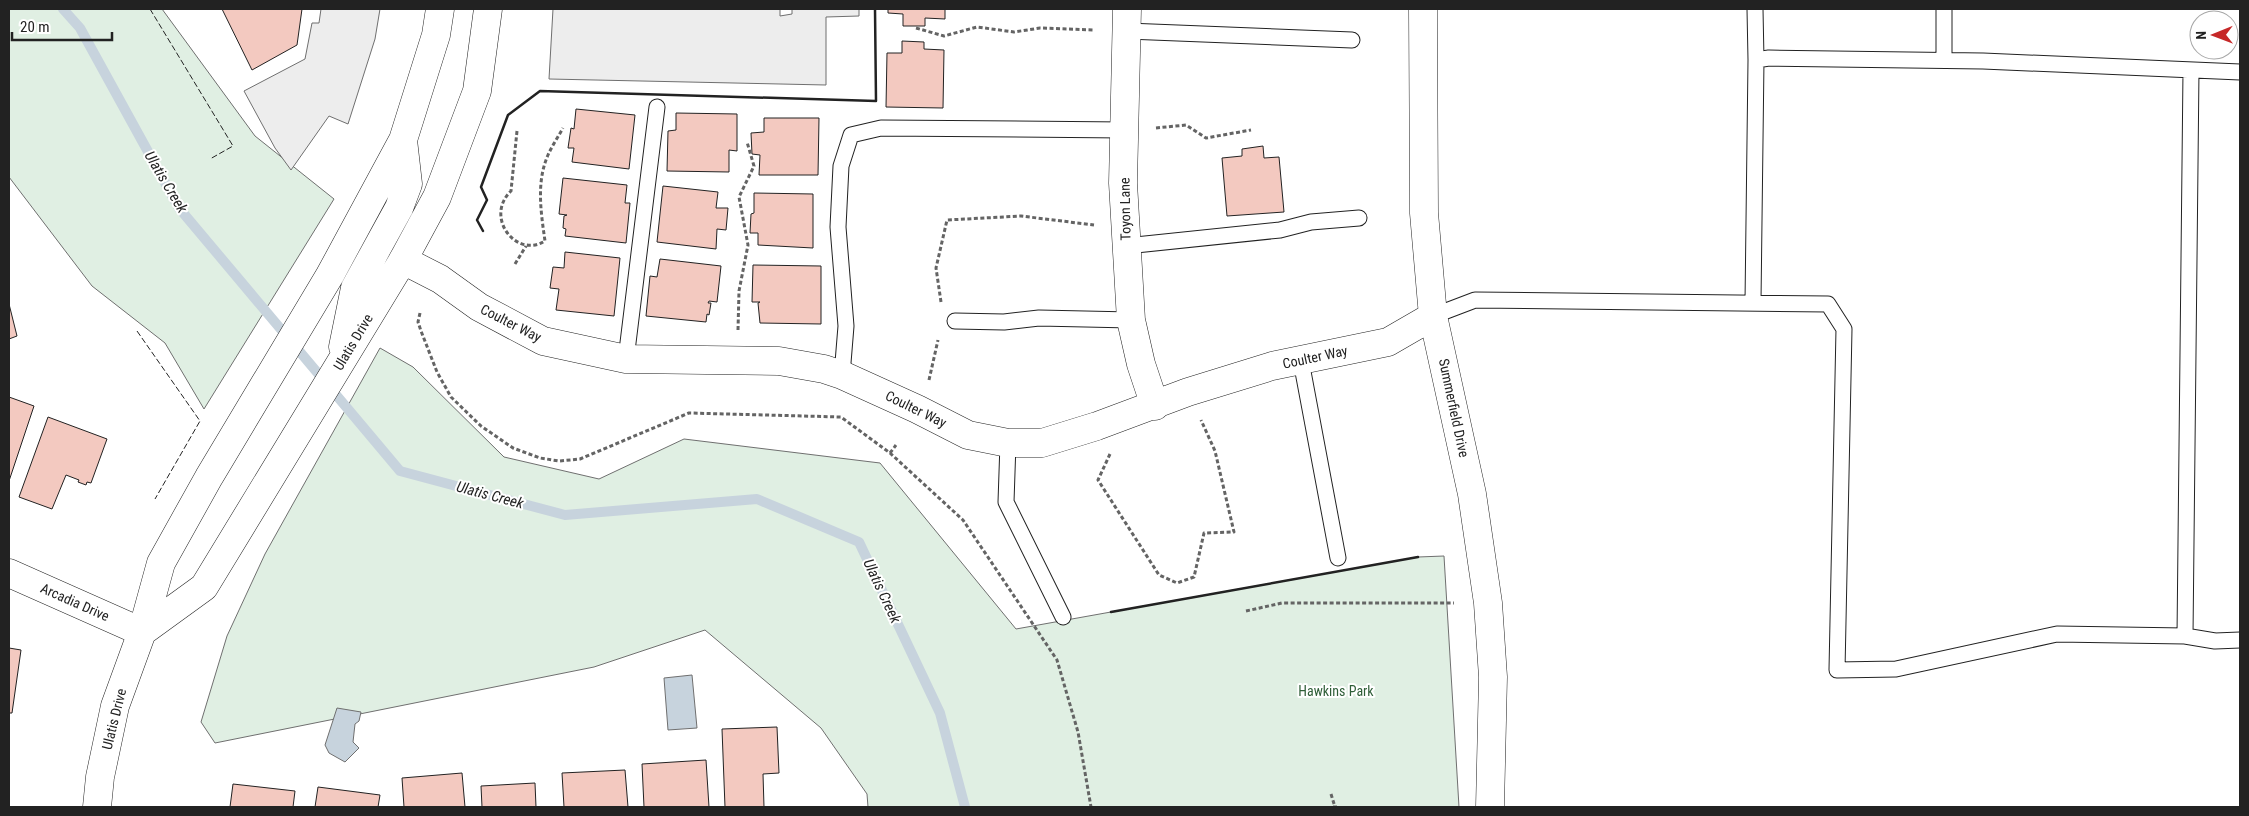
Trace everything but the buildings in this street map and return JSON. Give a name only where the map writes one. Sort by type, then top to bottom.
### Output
[{"type":"street","name":"Ulatis Drive","points":[[97,807],[100,777],[115,706],[142,632],[161,563],[330,275],[403,140],[436,35],[440,9]]},
{"type":"street","name":"Ulatis Drive","points":[[142,632],[204,587],[403,260],[437,197],[477,91],[488,9]]},
{"type":"street","name":"Summerfield Drive","points":[[1423,9],[1424,213],[1433,316],[1472,494],[1488,603],[1493,677],[1490,807]]},
{"type":"street","name":"Toyon Lane","points":[[1127,20],[1125,236],[1131,320],[1141,364],[1155,406]]},
{"type":"street","points":[[342,361],[343,339],[355,288],[399,208],[408,184],[403,140]]},
{"type":"street","name":"Coulter Way","points":[[403,260],[440,279],[479,308],[543,341],[626,359],[779,361],[842,374],[968,435],[1008,443],[1042,443],[1098,426],[1188,392],[1272,366],[1388,342],[1433,316]]},
{"type":"street","name":"Arcadia Drive","points":[[9,573],[142,632]]},
{"type":"lane","points":[[1753,302],[1756,9]]},
{"type":"lane","points":[[1944,9],[1944,60]]},
{"type":"lane","points":[[1127,20],[1352,40]]},
{"type":"lane","points":[[1756,60],[1770,58],[1944,60],[2240,72]]},
{"type":"lane","points":[[2185,636],[2191,70]]},
{"type":"lane","points":[[626,359],[657,107]]},
{"type":"lane","points":[[842,374],[846,326],[838,226],[841,166],[851,135],[881,128],[1125,130]]},
{"type":"lane","points":[[1125,236],[1280,230],[1311,222],[1359,218]]},
{"type":"lane","points":[[1433,316],[1475,300],[1828,304],[1844,329],[1836,670],[1896,669],[2057,634],[2185,636],[2215,641],[2240,640]]},
{"type":"lane","points":[[955,321],[1004,322],[1039,318],[1131,320]]},
{"type":"lane","points":[[1301,361],[1338,558]]},
{"type":"lane","points":[[1008,443],[1006,502],[1063,617]]},
{"type":"path","points":[[916,28],[944,36],[977,27],[1014,32],[1127,20]]},
{"type":"path","points":[[1125,130],[1186,125],[1206,138],[1251,130]]},
{"type":"path","points":[[517,131],[511,191],[504,198],[500,206],[500,218],[505,229],[513,239],[526,246],[533,247],[545,241],[540,204],[542,186],[547,157],[563,128]]},
{"type":"path","points":[[738,360],[738,291],[748,245],[739,198],[754,166],[746,142]]},
{"type":"path","points":[[942,306],[936,268],[947,220],[1021,216],[1088,224],[1125,236]]},
{"type":"path","points":[[515,264],[526,246]]},
{"type":"path","points":[[420,313],[418,322],[421,331],[437,372],[451,397],[481,426],[512,448],[540,458],[559,461],[580,459],[689,413],[841,417],[890,453],[963,520],[1057,660],[1078,732],[1091,807]]},
{"type":"path","points":[[926,388],[932,372],[939,334]]},
{"type":"path","points":[[1098,426],[1111,456],[1098,480],[1159,575],[1177,584],[1194,577],[1204,532],[1234,532],[1215,452],[1188,392]]},
{"type":"path","points":[[890,453],[896,445]]},
{"type":"path","points":[[1246,611],[1282,603],[1454,603]]},
{"type":"path","points":[[1331,794],[1336,807]]},
{"type":"green space","points":[[9,9],[162,9],[255,136],[334,199],[204,409],[165,343],[92,286],[9,177]]},
{"type":"green space","name":"Hawkins Park","points":[[380,348],[413,367],[504,457],[599,479],[684,439],[880,463],[1016,629],[1418,557],[1444,556],[1459,807],[868,807],[867,794],[821,728],[705,630],[594,667],[215,743],[201,722],[227,636],[265,554]]},
{"type":"shaded area","points":[[321,9],[380,9],[375,39],[348,124],[329,116],[291,170],[275,148],[244,91],[305,59],[312,23],[319,23]]},
{"type":"shaded area","points":[[553,9],[780,9],[780,16],[792,14],[792,9],[859,9],[859,16],[826,17],[826,85],[549,79]]},
{"type":"shaded area","points":[[692,675],[697,728],[668,730],[664,678]]},
{"type":"shaded area","points":[[337,708],[361,712],[359,721],[355,724],[353,742],[359,748],[345,762],[329,753],[325,745]]},
{"type":"waterway","name":"Ulatis Creek","points":[[63,9],[80,28],[179,208],[400,471],[565,515],[757,499],[859,542],[940,713],[965,807]]},
{"type":"fence","points":[[150,9],[233,146],[210,159]]},
{"type":"fence","points":[[137,331],[200,421],[155,499]]},
{"type":"wall","points":[[483,231],[477,220],[487,200],[481,187],[508,115],[540,91],[876,101],[875,9]]},
{"type":"wall","points":[[1111,612],[1418,557]]}]
